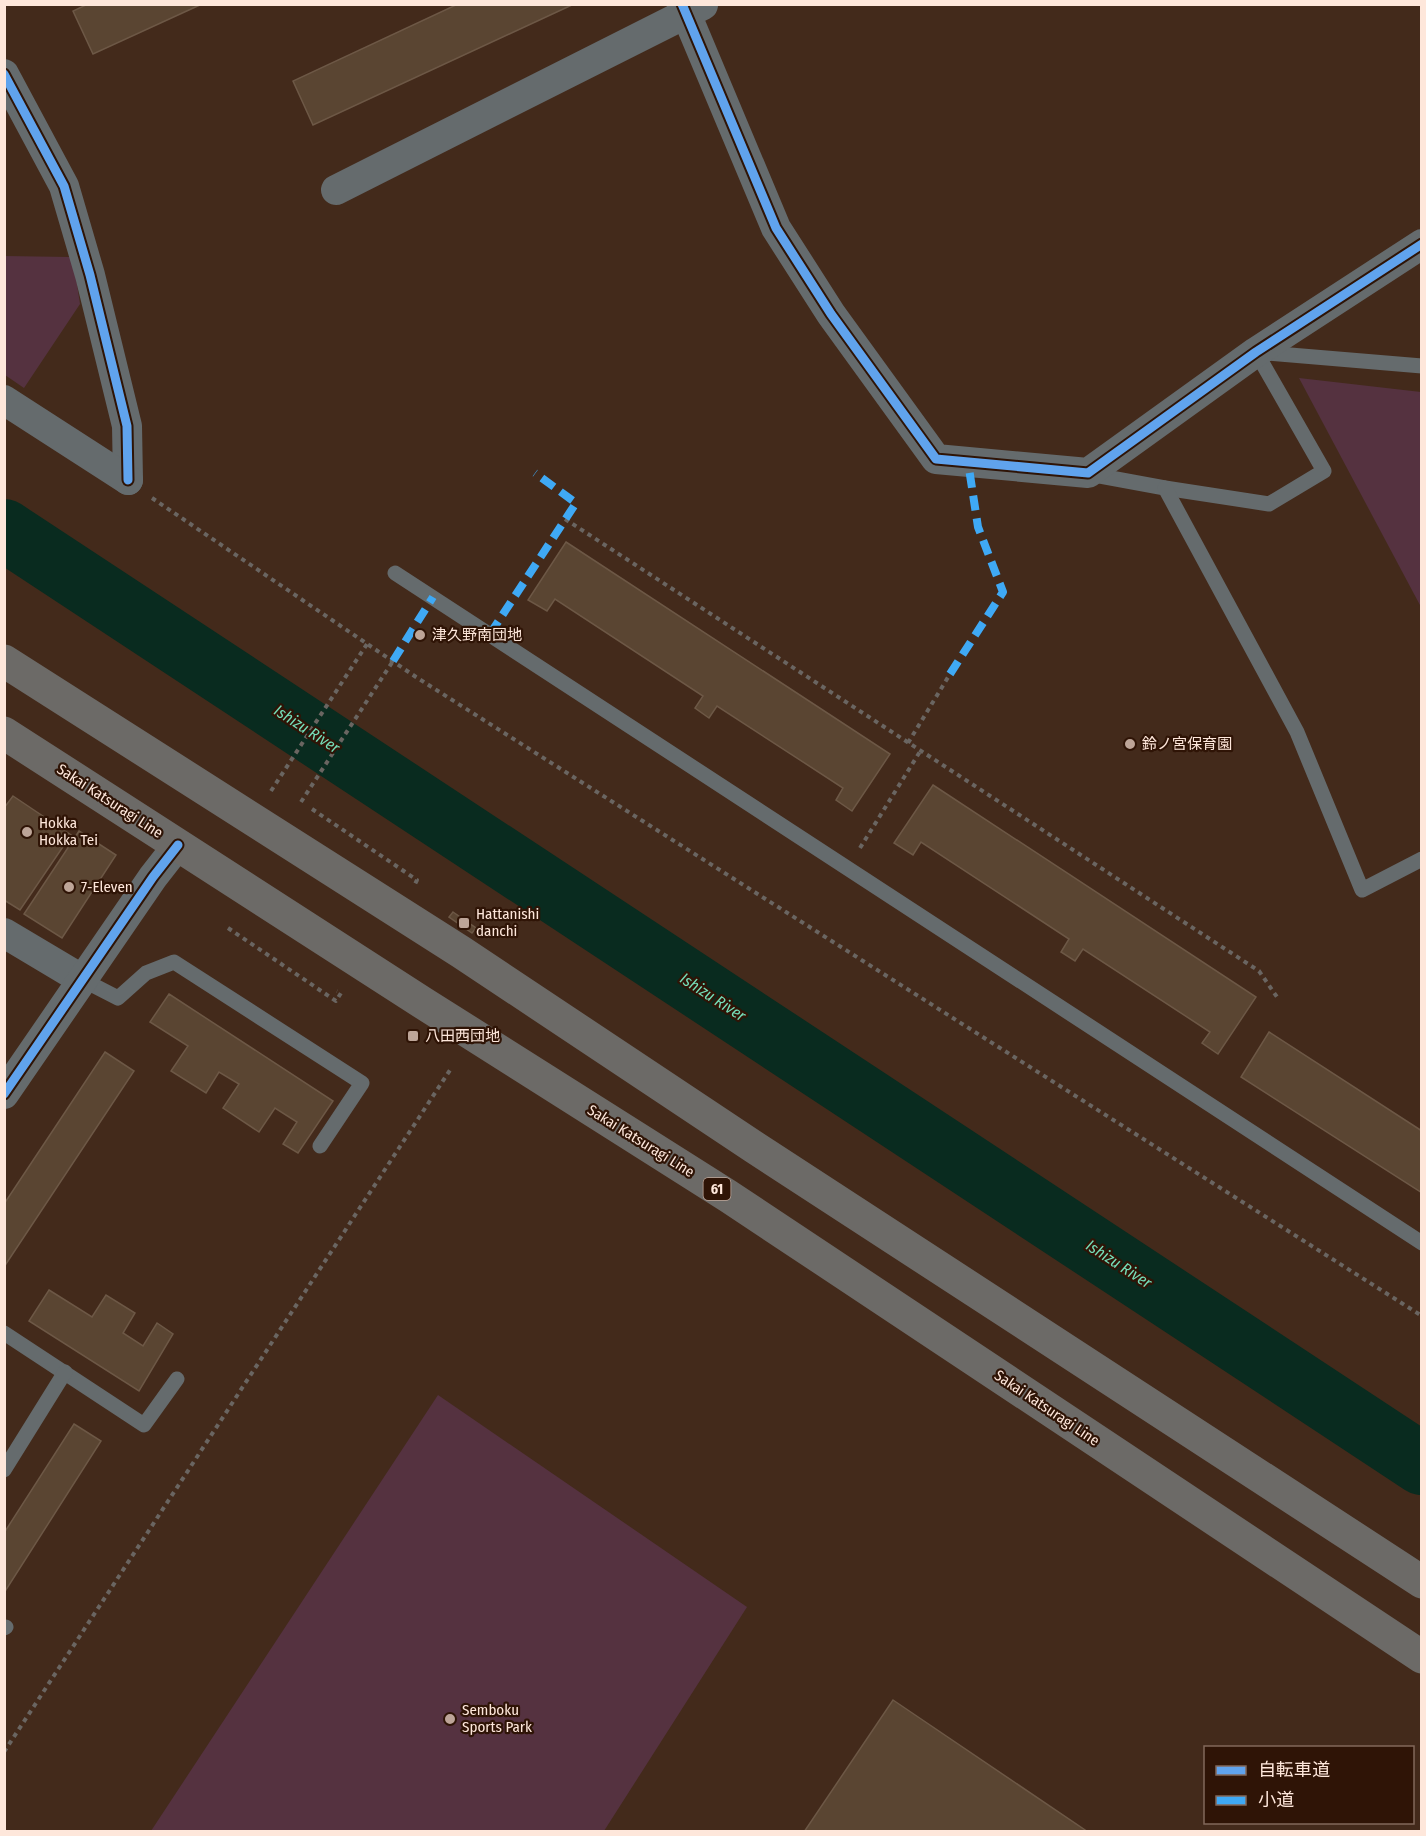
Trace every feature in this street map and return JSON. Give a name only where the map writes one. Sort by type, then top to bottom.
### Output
[{"type":"main road","points":[[4,661],[461,952],[754,1147],[1422,1582]]},
{"type":"main road","name":"Sakai Katsuragi Line","points":[[4,733],[423,1004],[728,1196],[1422,1657]]},
{"type":"street","points":[[336,190],[691,8],[776,228],[831,314],[936,459],[1088,474],[1256,352],[1422,244]]},
{"type":"street","points":[[4,74],[64,186],[90,275],[127,426],[128,480]]},
{"type":"street","points":[[4,400],[128,480]]},
{"type":"street","points":[[4,1094],[178,844]]},
{"type":"street","points":[[4,933],[83,980]]},
{"type":"lane","points":[[1088,474],[1165,489],[1269,504],[1324,471],[1256,352]]},
{"type":"lane","points":[[1256,352],[1422,366]]},
{"type":"lane","points":[[1165,489],[1297,732],[1362,890],[1422,859]]},
{"type":"lane","points":[[395,573],[1422,1243]]},
{"type":"lane","points":[[83,980],[118,998],[146,973],[174,962],[362,1083],[320,1146]]},
{"type":"lane","points":[[4,1333],[144,1425],[177,1379]]},
{"type":"lane","points":[[4,1470],[65,1372]]},
{"type":"path","points":[[128,480],[175,515],[393,661],[1422,1316]]},
{"type":"path","points":[[565,519],[1258,971],[1277,997]]},
{"type":"path","points":[[267,797],[367,644]]},
{"type":"path","points":[[301,802],[393,661]]},
{"type":"path","points":[[908,743],[950,674]]},
{"type":"path","points":[[847,870],[921,750]]},
{"type":"path","points":[[228,928],[336,1000],[341,993],[331,987]]},
{"type":"path","points":[[4,1752],[452,1067]]},
{"type":"shaded area","points":[[4,256],[70,257],[80,304],[24,388],[5,375]]},
{"type":"shaded area","points":[[1299,378],[1421,392],[1421,607]]},
{"type":"shaded area","name":"Semboku Sports Park","points":[[438,1395],[747,1607],[604,1831],[151,1831]]},
{"type":"building","points":[[88,4],[202,4],[93,54],[73,11]]},
{"type":"building","points":[[458,4],[574,4],[313,125],[293,81]]},
{"type":"building","points":[[566,542],[890,754],[852,811],[836,800],[843,788],[717,706],[709,718],[695,708],[703,696],[555,599],[547,611],[528,600]]},
{"type":"building","points":[[933,785],[1256,997],[1218,1054],[1202,1043],[1210,1032],[1083,949],[1075,961],[1061,952],[1069,939],[921,842],[913,855],[894,843]]},
{"type":"building","points":[[13,796],[71,835],[20,910],[4,900],[4,808]]},
{"type":"building","points":[[79,831],[116,855],[62,938],[24,914]]},
{"type":"building","points":[[453,912],[476,928],[472,933],[449,917]]},
{"type":"building","points":[[169,994],[333,1101],[298,1153],[283,1144],[297,1122],[275,1108],[259,1132],[223,1108],[239,1084],[219,1072],[206,1093],[171,1071],[188,1046],[150,1022]]},
{"type":"building","points":[[1269,1032],[1422,1131],[1422,1193],[1241,1077]]},
{"type":"building","points":[[105,1052],[134,1071],[4,1267],[4,1204]]},
{"type":"building","points":[[49,1290],[92,1317],[106,1295],[135,1313],[123,1333],[143,1346],[157,1323],[173,1334],[139,1391],[29,1321]]},
{"type":"building","points":[[74,1424],[101,1441],[4,1593],[4,1533]]},
{"type":"building","points":[[893,1700],[1088,1832],[804,1832]]},
{"type":"waterway","name":"Ishizu River","points":[[4,530],[1422,1464]]},
{"type":"marked path","points":[[950,674],[1003,592],[978,527],[968,462]]},
{"type":"marked path","points":[[490,634],[576,503],[535,473]]},
{"type":"marked path","points":[[393,661],[433,597]]},
{"type":"cycle path","points":[[682,4],[776,228],[831,314],[936,459],[1088,473],[1256,352],[1422,244]]},
{"type":"cycle path","points":[[4,74],[64,186],[90,275],[127,426],[128,480]]},
{"type":"cycle path","points":[[4,1094],[153,877],[178,845]]},
{"type":"place","name":"津久野南団地","points":[[420,635]]},
{"type":"place","name":"鈴ノ宮保育園","points":[[1130,744]]},
{"type":"place","name":"Hokka Hokka Tei","points":[[27,832]]},
{"type":"place","name":"7-Eleven","points":[[69,887]]},
{"type":"place","name":"Hattanishi danchi","points":[[464,923]]},
{"type":"place","name":"八田西団地","points":[[413,1036]]},
{"type":"place","name":"Semboku Sports Park","points":[[450,1719]]}]
